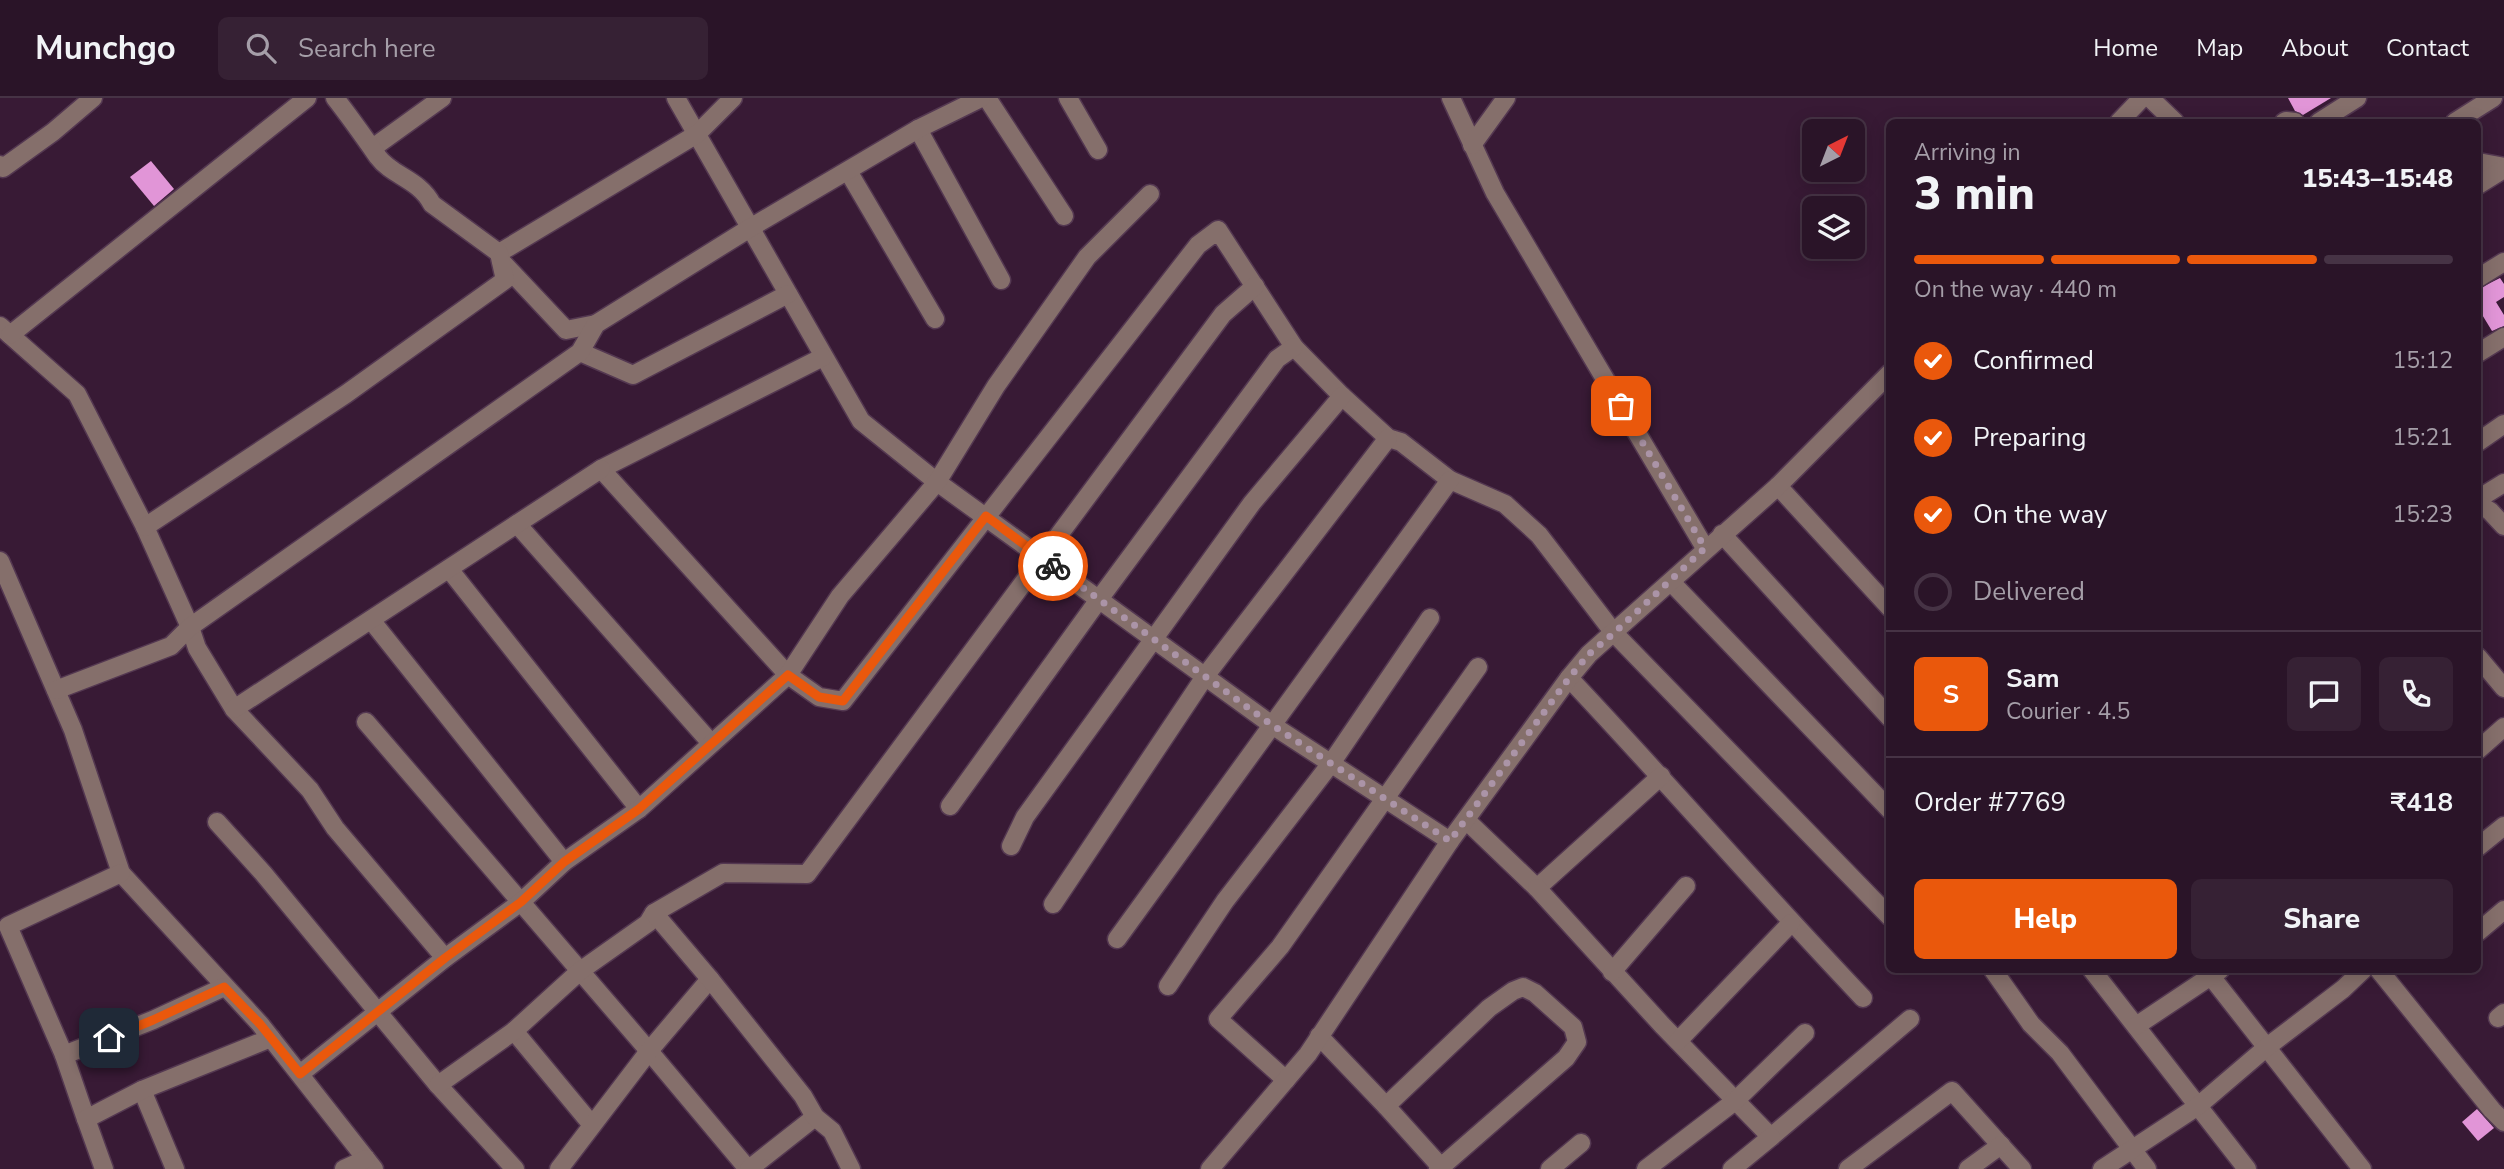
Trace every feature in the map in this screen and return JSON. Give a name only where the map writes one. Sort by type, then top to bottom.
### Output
[{"type":"street","points":[[0,165],[3,168],[93,98]]},
{"type":"street","points":[[307,98],[5,331],[77,394],[145,527],[197,648],[234,709],[310,790],[335,828],[445,958]]},
{"type":"street","points":[[335,98],[374,147],[379,158],[426,192],[432,204],[500,257],[566,330],[596,324],[750,228],[918,129],[981,98]]},
{"type":"street","points":[[374,147],[442,98]]},
{"type":"street","points":[[676,98],[861,421],[937,482],[1272,725],[1450,841]]},
{"type":"street","points":[[500,257],[697,134],[733,98]]},
{"type":"street","points":[[987,98],[1064,216]]},
{"type":"street","points":[[1068,98],[1098,150]]},
{"type":"street","points":[[1451,98],[1495,193],[1705,548]]},
{"type":"street","points":[[1472,145],[1506,98]]},
{"type":"street","points":[[2122,119],[2142,98]]},
{"type":"street","points":[[2150,98],[2172,119]]},
{"type":"street","points":[[2324,119],[2357,98]]},
{"type":"street","points":[[2460,119],[2493,98]]},
{"type":"street","points":[[918,129],[1001,280]]},
{"type":"street","points":[[2481,163],[2504,168]]},
{"type":"street","points":[[2481,183],[2504,168]]},
{"type":"street","points":[[848,171],[935,319]]},
{"type":"street","points":[[300,1074],[445,958],[521,902],[564,862],[639,809],[788,675],[839,596],[937,482],[996,386],[1087,257],[1150,194]]},
{"type":"street","points":[[601,469],[788,675],[819,697],[843,701],[1198,246],[1218,230],[1294,347],[1388,438],[1401,442],[1450,480],[1505,504],[1539,535],[1614,633],[1886,913]]},
{"type":"street","points":[[145,527],[346,394],[505,280],[500,257]]},
{"type":"street","points":[[2481,276],[2504,262]]},
{"type":"street","points":[[438,1085],[514,1031],[580,971],[648,923],[654,913],[723,873],[807,874],[1223,314],[1255,286]]},
{"type":"street","points":[[580,352],[633,375],[788,294]]},
{"type":"street","points":[[56,690],[171,646],[190,627],[580,352],[596,324]]},
{"type":"street","points":[[2481,351],[2504,337]]},
{"type":"street","points":[[950,806],[1277,359],[1294,347]]},
{"type":"street","points":[[234,709],[601,469],[823,357]]},
{"type":"street","points":[[1210,1169],[1286,1080],[1319,1036],[1450,841],[1589,654],[1671,582],[1705,548],[1778,486],[1886,377]]},
{"type":"street","points":[[1011,846],[1025,817],[1252,503],[1342,396]]},
{"type":"street","points":[[2481,440],[2504,424]]},
{"type":"street","points":[[1054,904],[1206,675],[1388,438]]},
{"type":"street","points":[[1117,939],[1450,480]]},
{"type":"street","points":[[2481,500],[2504,483]]},
{"type":"street","points":[[1778,486],[1886,604]]},
{"type":"street","points":[[2481,504],[2504,526]]},
{"type":"street","points":[[517,524],[711,743]]},
{"type":"street","points":[[1722,534],[1886,714]]},
{"type":"street","points":[[0,561],[73,730],[121,873],[271,1038],[370,1164],[344,1169]]},
{"type":"street","points":[[449,569],[639,809]]},
{"type":"street","points":[[1671,582],[1886,806]]},
{"type":"street","points":[[1168,986],[1225,901],[1332,762],[1430,618]]},
{"type":"street","points":[[371,620],[564,862]]},
{"type":"street","points":[[2481,661],[2504,688]]},
{"type":"street","points":[[1286,1080],[1218,1020],[1280,947],[1478,667]]},
{"type":"street","points":[[1569,678],[1863,998]]},
{"type":"street","points":[[366,722],[748,1169],[815,1117]]},
{"type":"street","points":[[2481,747],[2504,727]]},
{"type":"street","points":[[1537,888],[1661,776]]},
{"type":"street","points":[[1466,820],[1537,888],[1612,972],[1771,1137]]},
{"type":"street","points":[[217,822],[263,873],[376,1013],[515,1169]]},
{"type":"street","points":[[2481,845],[2504,826]]},
{"type":"street","points":[[104,1169],[64,1055],[8,926],[121,873]]},
{"type":"street","points":[[1612,972],[1686,886]]},
{"type":"street","points":[[2481,929],[2504,910]]},
{"type":"street","points":[[654,913],[803,1096],[815,1117],[832,1131],[851,1169]]},
{"type":"street","points":[[1678,1041],[1791,922]]},
{"type":"street","points":[[1995,973],[2031,1024],[2060,1053],[2147,1169]]},
{"type":"street","points":[[2094,973],[2247,1169]]},
{"type":"street","points":[[2136,1026],[2212,973]]},
{"type":"street","points":[[2214,973],[2267,1047],[2362,1169]]},
{"type":"street","points":[[2102,1169],[2198,1106],[2360,973]]},
{"type":"street","points":[[2381,973],[2491,1110],[2504,1122]]},
{"type":"street","points":[[559,1169],[649,1051],[710,979]]},
{"type":"street","points":[[64,1055],[153,1020],[224,987]]},
{"type":"street","points":[[1319,1036],[1441,1168],[1566,1058],[1577,1042],[1573,1027],[1535,993],[1523,987],[1513,991],[1489,1008],[1386,1107]]},
{"type":"street","points":[[1732,1169],[1910,1019]]},
{"type":"street","points":[[514,1031],[592,1125]]},
{"type":"street","points":[[1646,1169],[1735,1101],[1805,1033]]},
{"type":"street","points":[[86,1119],[142,1090],[271,1038]]},
{"type":"street","points":[[142,1090],[175,1169]]},
{"type":"street","points":[[1848,1169],[1952,1091],[2022,1169]]},
{"type":"street","points":[[1550,1169],[1581,1143]]},
{"type":"street","points":[[1968,1169],[2001,1145]]},
{"type":"building","points":[[2288,98],[2331,98],[2303,115],[2295,111]]},
{"type":"building","points":[[151,161],[174,189],[154,206],[130,177]]},
{"type":"building","points":[[2500,278],[2504,284],[2504,297],[2496,302],[2504,315],[2504,326],[2492,331],[2481,313],[2481,288]]},
{"type":"building","points":[[2477,1109],[2494,1128],[2478,1141],[2462,1122]]},
{"type":"way so far","points":[[1053,566],[1272,725],[1450,841],[1589,654],[1671,582],[1705,548],[1621,406]]},
{"type":"route","points":[[109,1038],[224,987],[260,1024],[300,1074],[445,958],[521,902],[564,862],[639,809],[788,675],[819,697],[843,701],[986,516],[1053,566]]}]
